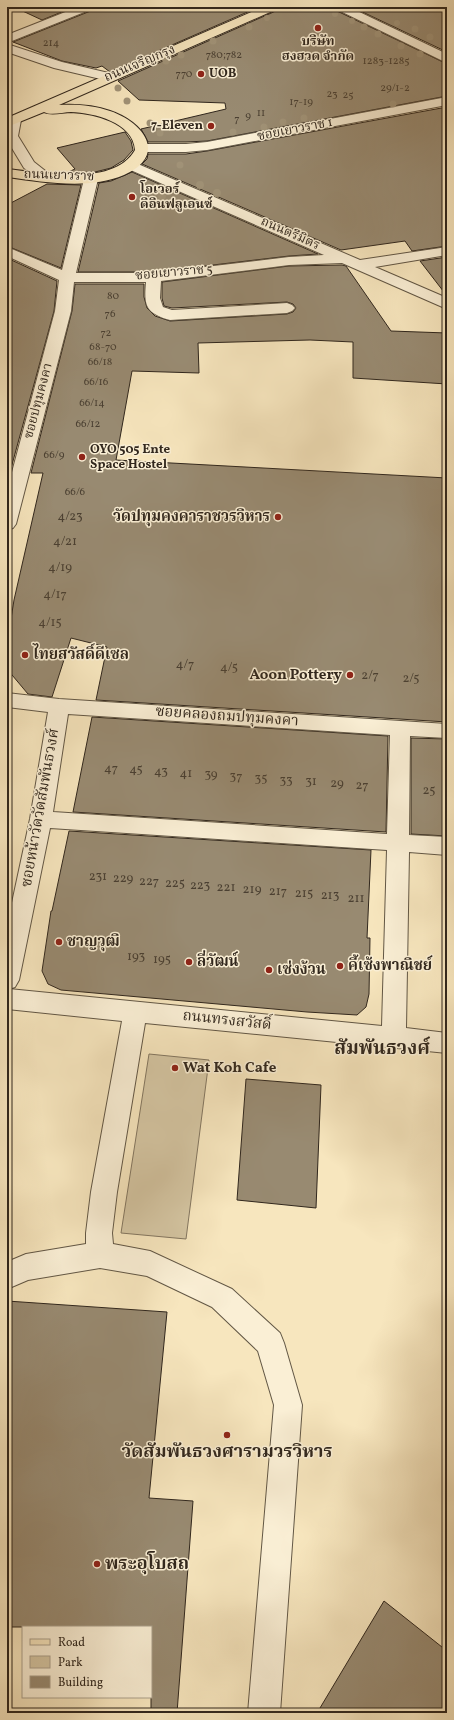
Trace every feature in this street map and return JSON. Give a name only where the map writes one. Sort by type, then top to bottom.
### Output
[{"type":"main road","name":"ถนนเจริญกรุง","points":[[9,120],[34,112],[109,77],[273,7]]},
{"type":"main road","points":[[34,112],[80,108],[96,110],[128,125],[140,138],[142,148],[132,165]]},
{"type":"main road","name":"ถนนเยาวราช","points":[[7,173],[46,177],[91,179],[123,170],[132,165]]},
{"type":"street","points":[[7,40],[88,7]]},
{"type":"street","points":[[340,7],[447,59]]},
{"type":"street","points":[[7,48],[58,65],[109,77]]},
{"type":"street","name":"ซอยเยาวราช 1","points":[[142,148],[186,148],[207,146],[447,101]]},
{"type":"street","points":[[9,120],[11,136],[29,165],[46,177]]},
{"type":"street","name":"ถนนตรีมิตร","points":[[132,165],[447,304]]},
{"type":"street","name":"ซอยปทุมคงคา","points":[[7,524],[63,311],[67,278],[91,179]]},
{"type":"street","name":"ซอยเยาวราช 5","points":[[7,251],[67,278],[154,276],[289,261],[345,259]]},
{"type":"street","points":[[359,265],[447,251]]},
{"type":"street","points":[[154,276],[152,298],[157,310],[170,316],[287,308]]},
{"type":"street","name":"ซอยคลองถมปทุมคงคา","points":[[7,700],[59,706],[447,731]]},
{"type":"street","name":"ซอยหน้าวัดวัดสัมพันธวงศ์","points":[[7,980],[41,819],[59,706]]},
{"type":"street","points":[[394,1038],[399,843],[400,728]]},
{"type":"street","points":[[41,819],[447,846]]},
{"type":"street","name":"ถนนทรงสวัสดิ์","points":[[7,999],[447,1043]]},
{"type":"street","points":[[100,1255],[99,1233],[104,1192],[135,1012]]},
{"type":"street","points":[[7,1276],[26,1267],[100,1255],[150,1264],[222,1298],[270,1343],[288,1405],[264,1713]]},
{"type":"green space","points":[[149,1054],[209,1060],[186,1239],[121,1233]]},
{"type":"building","points":[[14,7],[74,7],[42,20]]},
{"type":"building","points":[[96,7],[259,7],[110,72],[102,66],[96,68],[62,61],[13,42],[93,10]]},
{"type":"building","points":[[280,7],[332,7],[335,10],[447,64],[447,96],[207,141],[148,142],[141,129],[226,109],[225,103],[139,100],[118,81],[278,10]]},
{"type":"building","points":[[352,7],[447,7],[447,52]]},
{"type":"building","points":[[447,107],[447,246],[412,251],[405,241],[341,250],[142,164],[147,159],[148,154],[186,154],[207,151]]},
{"type":"building","points":[[125,132],[131,141],[133,150],[124,160],[111,168],[95,172],[66,173],[75,169],[57,148]]},
{"type":"building","points":[[132,172],[318,254],[154,272],[78,272],[99,183],[111,181]]},
{"type":"building","points":[[47,184],[81,185],[61,268],[7,246],[7,205]]},
{"type":"building","points":[[447,257],[447,296],[420,261]]},
{"type":"building","points":[[7,258],[57,281],[54,311],[10,472],[7,472]]},
{"type":"building","points":[[289,266],[346,266],[391,331],[447,333],[447,384],[353,378],[353,342],[310,340],[198,343],[199,373],[132,371],[116,460],[447,478],[447,722],[96,700],[107,647],[71,638],[52,697],[28,694],[7,669],[7,644],[14,600],[43,473],[31,473],[72,311],[75,284],[144,284],[144,297],[147,308],[155,316],[170,321],[287,314],[293,312],[296,308],[293,304],[287,302],[172,308],[164,306],[162,298],[162,282]]},
{"type":"building","points":[[92,717],[388,736],[386,832],[73,812]]},
{"type":"building","points":[[411,738],[447,739],[447,836],[411,834]]},
{"type":"building","points":[[69,831],[371,850],[367,938],[370,938],[369,994],[366,1007],[357,1015],[307,1012],[61,990],[48,984],[42,971],[51,911]]},
{"type":"building","points":[[246,1079],[321,1085],[316,1208],[237,1200]]},
{"type":"building","name":"พระอุโบสถ","points":[[7,1301],[167,1312],[149,1498],[193,1501],[177,1713],[151,1713],[152,1626],[7,1627]]},
{"type":"building","points":[[384,1601],[447,1651],[447,1713],[317,1713]]},
{"type":"place","name":"บริษัท ฮงฮวด จำกัด","points":[[318,28]]},
{"type":"place","name":"UOB","points":[[201,74]]},
{"type":"place","name":"7-Eleven","points":[[211,126]]},
{"type":"place","name":"โอเวอร์ ดิอินฟลูเอนซ์","points":[[132,197]]},
{"type":"place","name":"OYO 505 Ente Space Hostel","points":[[82,457]]},
{"type":"place","name":"วัดปทุมคงคาราชวรวิหาร","points":[[278,517]]},
{"type":"place","name":"ไทยสวัสดิ์ดีเซล","points":[[25,655]]},
{"type":"place","name":"Aoon Pottery","points":[[350,675]]},
{"type":"place","name":"ชาญวุฒิ","points":[[59,942]]},
{"type":"place","name":"ลี่วัฒน์","points":[[189,962]]},
{"type":"place","name":"คี้เซ้งพาณิชย์","points":[[340,966]]},
{"type":"place","name":"เซ่งง้วน","points":[[269,970]]},
{"type":"place","name":"Wat Koh Cafe","points":[[175,1068]]},
{"type":"place","name":"วัดสัมพันธวงศารามวรวิหาร","points":[[227,1435]]},
{"type":"place","name":"พระอุโบสถ","points":[[97,1564]]},
{"type":"district","name":"สัมพันธวงศ์","points":[[382,1049]]}]
